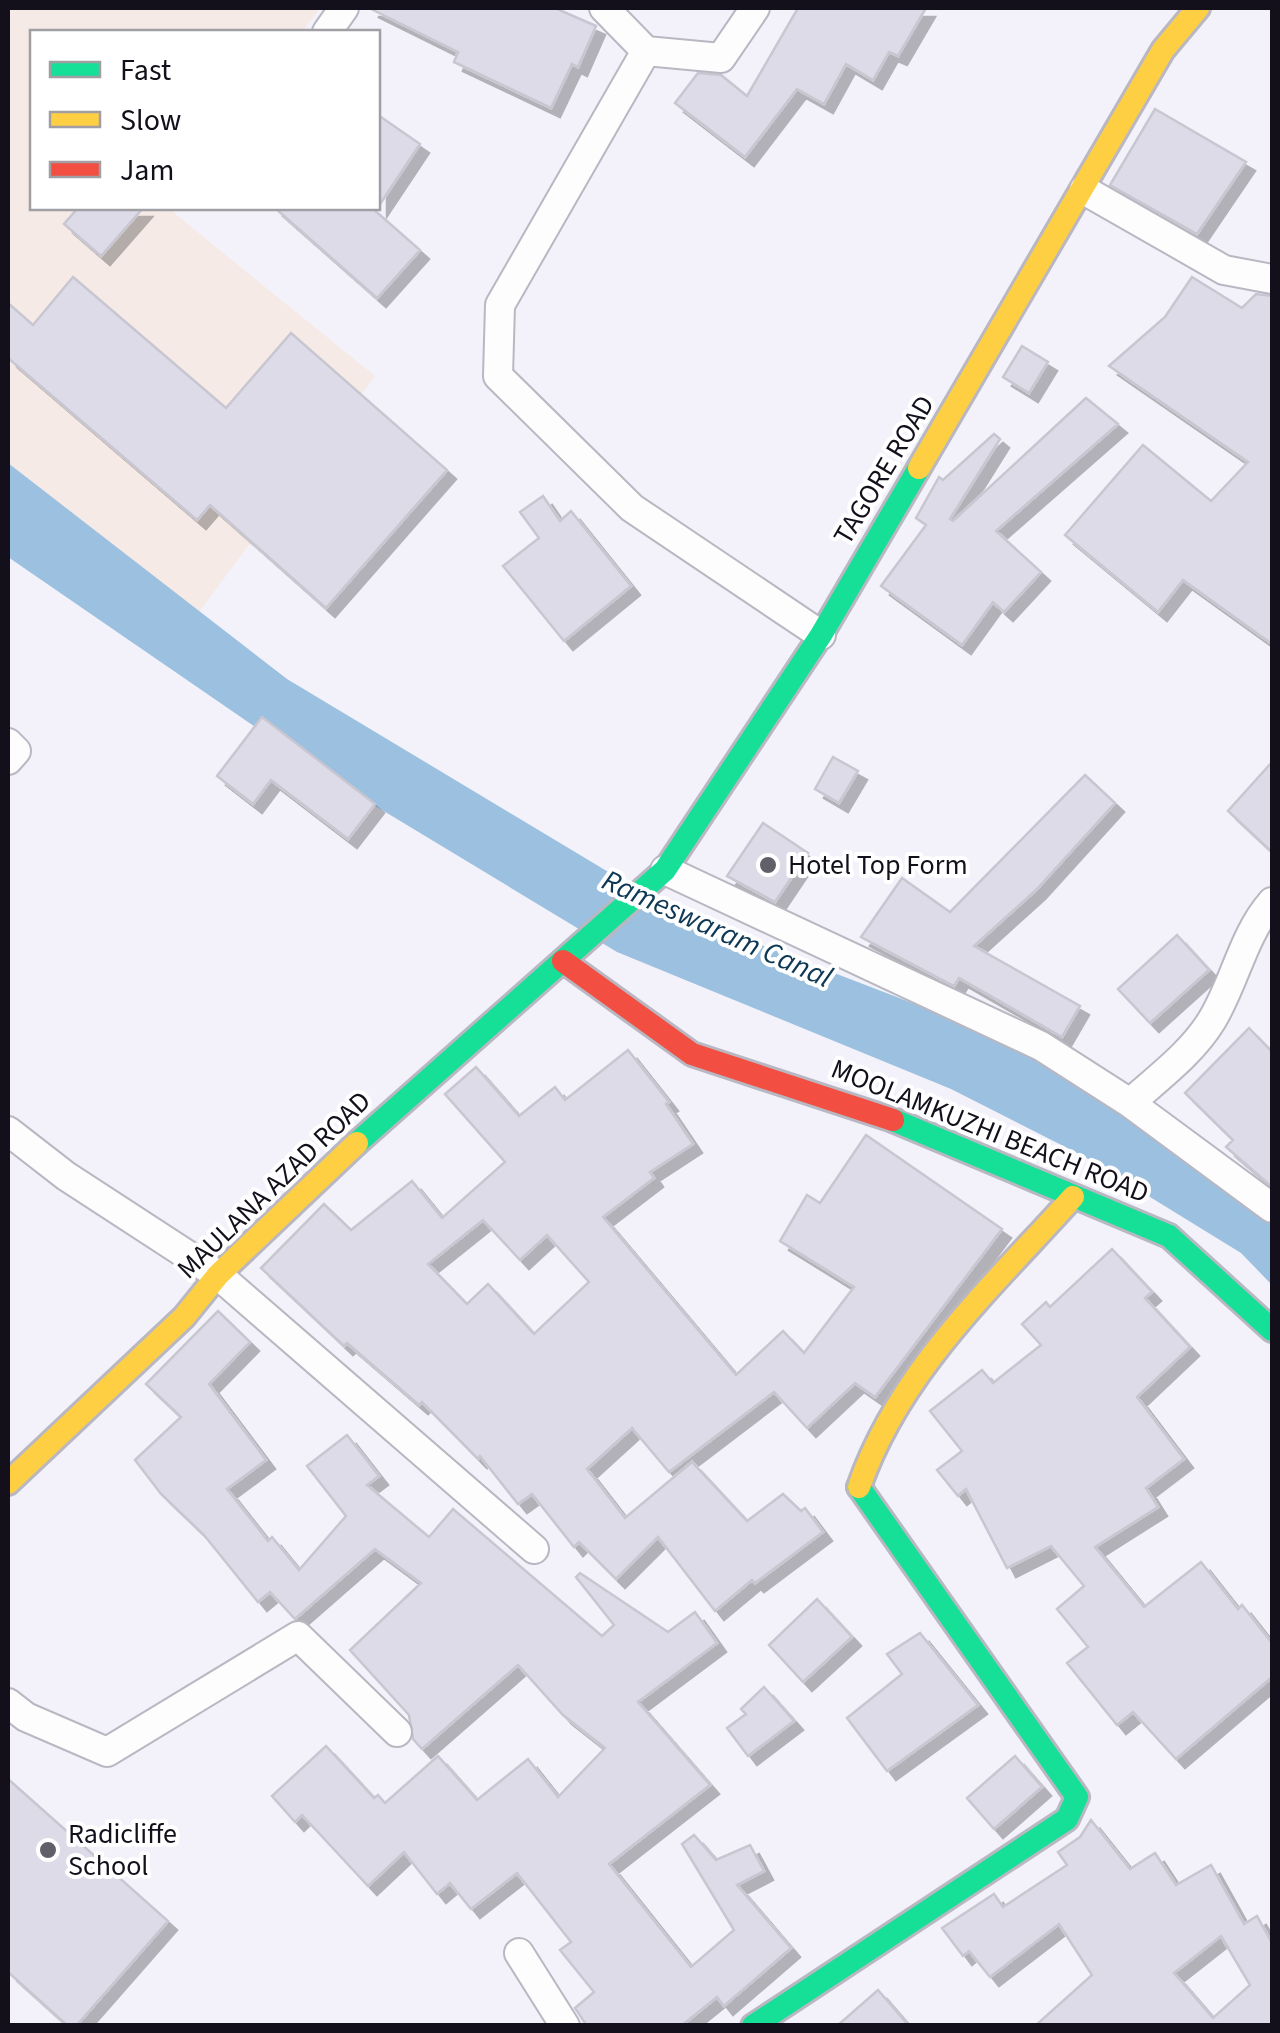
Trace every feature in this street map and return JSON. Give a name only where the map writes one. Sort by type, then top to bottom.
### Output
[{"type":"street","points":[[328,30],[344,8]]},
{"type":"street","points":[[604,8],[646,51],[721,58],[755,8]]},
{"type":"street","name":"TAGORE ROAD","points":[[592,940],[661,873],[821,635],[1163,50],[1198,8]]},
{"type":"street","points":[[646,51],[500,304],[498,376],[632,508],[821,635]]},
{"type":"street","points":[[1084,190],[1224,270],[1272,279]]},
{"type":"street","points":[[8,743],[16,751],[8,760]]},
{"type":"street","points":[[661,873],[1042,1046],[1130,1103],[1272,1208]]},
{"type":"street","points":[[1130,1103],[1190,1050],[1213,1019],[1259,917],[1272,902]]},
{"type":"street","name":"MAULANA AZAD ROAD","points":[[8,1483],[184,1318],[218,1275],[346,1152],[562,961],[592,940]]},
{"type":"street","name":"MOOLAMKUZHI BEACH ROAD","points":[[562,961],[692,1054],[877,1113],[1169,1236],[1272,1330]]},
{"type":"street","points":[[8,1131],[66,1176],[218,1275],[534,1549]]},
{"type":"street","points":[[753,2026],[1067,1819],[1077,1797],[858,1486],[866,1454],[930,1362],[1073,1197]]},
{"type":"street","points":[[8,1703],[26,1718],[106,1752],[298,1636],[398,1732]]},
{"type":"street","points":[[519,1952],[565,2026]]},
{"type":"shaded area","points":[[8,8],[320,8],[304,30],[30,30],[30,210],[176,210],[174,213],[375,376],[199,612],[8,463]]},
{"type":"water","name":"Rameswaram Canal","points":[[8,463],[287,679],[675,912],[1035,1050],[1272,1221],[1272,1285],[1241,1253],[1085,1157],[951,1089],[617,952],[334,781],[8,557]]},
{"type":"building","points":[[369,8],[555,8],[596,26],[578,67],[572,64],[551,108],[454,62],[458,52]]},
{"type":"building","points":[[798,8],[926,8],[898,56],[889,52],[873,80],[846,64],[824,104],[797,89],[745,157],[675,103],[698,73],[721,75],[747,96]]},
{"type":"building","points":[[1155,109],[1246,162],[1197,234],[1110,185]]},
{"type":"building","points":[[380,116],[420,144],[380,204]]},
{"type":"building","points":[[76,210],[141,210],[101,256],[64,224]]},
{"type":"building","points":[[277,210],[374,210],[420,250],[377,298]]},
{"type":"building","points":[[73,277],[226,408],[291,333],[447,470],[326,608],[210,505],[197,520],[8,358],[8,303],[33,325]]},
{"type":"building","points":[[1192,277],[1242,308],[1256,294],[1272,296],[1272,644],[1183,580],[1158,612],[1065,535],[1143,445],[1211,501],[1248,462],[1109,366],[1165,317]]},
{"type":"building","points":[[1022,346],[1048,362],[1029,393],[1003,377]]},
{"type":"building","points":[[1086,398],[1118,424],[996,531],[1041,572],[1004,612],[993,602],[962,645],[881,586],[926,525],[916,518],[939,477],[943,480],[994,434],[1000,439],[950,519],[953,521]]},
{"type":"building","points":[[543,496],[560,521],[571,511],[631,586],[564,641],[503,566],[539,538],[520,512]]},
{"type":"building","points":[[262,717],[375,804],[348,839],[271,780],[253,804],[217,776]]},
{"type":"building","points":[[833,757],[858,771],[839,803],[815,789]]},
{"type":"building","points":[[1272,762],[1272,852],[1228,811]]},
{"type":"building","points":[[1085,775],[1115,803],[1036,890],[974,946],[1080,1006],[1062,1037],[959,978],[954,986],[861,937],[902,878],[950,912]]},
{"type":"building","name":"Hotel Top Form","points":[[763,823],[808,853],[775,902],[727,876]]},
{"type":"building","points":[[1177,935],[1209,970],[1150,1023],[1118,989]]},
{"type":"building","points":[[1249,1028],[1272,1052],[1272,1187],[1226,1147],[1233,1140],[1185,1093]]},
{"type":"building","points":[[628,1050],[669,1102],[666,1104],[693,1144],[650,1172],[654,1178],[603,1217],[736,1375],[783,1331],[804,1353],[854,1287],[780,1241],[807,1195],[820,1203],[866,1135],[1002,1229],[875,1397],[855,1383],[807,1428],[774,1392],[669,1472],[632,1428],[587,1469],[625,1518],[692,1462],[747,1521],[783,1494],[801,1511],[805,1508],[823,1532],[755,1583],[752,1580],[715,1611],[658,1537],[616,1579],[579,1542],[574,1547],[532,1494],[518,1504],[480,1456],[478,1459],[422,1402],[419,1405],[347,1343],[344,1346],[261,1268],[324,1204],[351,1230],[412,1181],[442,1218],[505,1162],[445,1094],[476,1067],[519,1116],[555,1087],[565,1100]],"holes":[[[483,1220],[520,1260],[547,1235],[589,1282],[534,1334],[488,1284],[467,1304],[428,1264]]]},
{"type":"building","points":[[1112,1249],[1152,1292],[1145,1298],[1190,1347],[1137,1397],[1184,1459],[1146,1488],[1158,1507],[1095,1547],[1144,1607],[1201,1562],[1238,1609],[1242,1605],[1272,1643],[1272,1677],[1176,1759],[1133,1712],[1117,1725],[1067,1663],[1088,1647],[1057,1609],[1084,1586],[1051,1546],[1007,1568],[966,1489],[958,1496],[937,1470],[962,1451],[930,1411],[982,1370],[993,1383],[1041,1345],[1022,1324],[1046,1302],[1050,1307]]},
{"type":"building","points":[[218,1311],[250,1342],[209,1384],[266,1460],[227,1489],[268,1541],[272,1537],[299,1570],[346,1516],[307,1466],[347,1435],[379,1476],[367,1485],[429,1537],[453,1509],[602,1636],[614,1625],[576,1577],[580,1573],[668,1632],[695,1612],[717,1643],[638,1702],[710,1785],[609,1864],[691,1967],[734,1930],[682,1844],[694,1835],[716,1860],[750,1845],[764,1871],[737,1885],[791,1948],[724,2006],[717,1997],[681,2026],[587,2026],[575,2008],[594,1992],[560,1950],[571,1942],[517,1873],[471,1909],[450,1883],[437,1894],[404,1852],[368,1886],[302,1815],[295,1822],[272,1796],[326,1746],[374,1798],[378,1795],[385,1803],[438,1756],[477,1800],[528,1759],[558,1797],[605,1748],[563,1715],[518,1665],[422,1749],[413,1739],[409,1715],[350,1650],[421,1583],[375,1549],[295,1619],[270,1592],[258,1602],[204,1535],[161,1494],[135,1460],[181,1417],[146,1384]]},
{"type":"building","points":[[817,1599],[852,1637],[803,1682],[769,1645]]},
{"type":"building","points":[[920,1633],[978,1705],[887,1771],[847,1718],[902,1674],[887,1654]]},
{"type":"building","points":[[764,1687],[794,1721],[748,1756],[727,1728],[746,1714],[741,1709]]},
{"type":"building","points":[[1015,1756],[1042,1787],[994,1829],[967,1798]]},
{"type":"building","name":"Radicliffe School","points":[[8,1779],[168,1921],[76,2026],[68,2026],[8,1972]]},
{"type":"building","points":[[1091,1820],[1130,1869],[1155,1853],[1176,1885],[1211,1865],[1244,1924],[1257,1916],[1272,1943],[1272,2026],[1035,2026],[1092,1975],[1059,1924],[990,1977],[969,1951],[963,1956],[942,1928],[994,1894],[1003,1907],[1067,1865],[1058,1852],[1080,1837]],"holes":[[[1221,1936],[1250,1985],[1213,2018],[1174,1973]]]},
{"type":"building","points":[[878,1990],[909,2026],[837,2026]]},
{"type":"traffic: fast","points":[[357,1143],[665,870],[821,635],[919,468]]},
{"type":"traffic: fast","points":[[893,1120],[1169,1236],[1272,1330]]},
{"type":"traffic: fast","points":[[753,2026],[1067,1819],[1077,1797],[859,1487]]},
{"type":"traffic: slow","points":[[919,468],[1163,50],[1198,8]]},
{"type":"traffic: slow","points":[[8,1483],[184,1317],[218,1275],[357,1143]]},
{"type":"traffic: slow","points":[[859,1487],[876,1445],[923,1368],[981,1297],[1073,1197]]},
{"type":"traffic: jam","points":[[563,961],[692,1054],[893,1120]]},
{"type":"place","name":"Hotel Top Form","points":[[768,865]]},
{"type":"place","name":"Radicliffe School","points":[[48,1850]]}]
